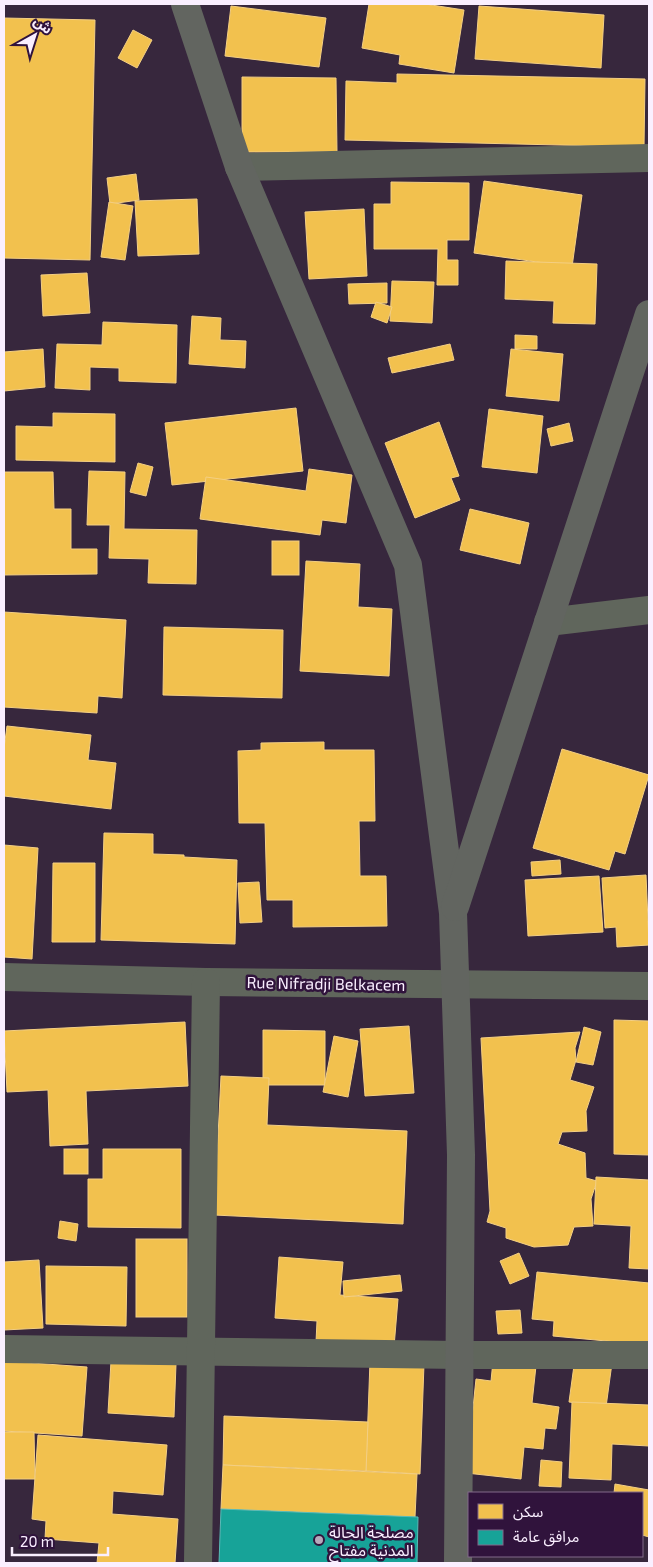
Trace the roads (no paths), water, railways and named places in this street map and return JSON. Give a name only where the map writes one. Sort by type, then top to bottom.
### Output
[{"type":"main road","points":[[185,4],[238,167],[408,565],[453,912],[461,1155],[458,1563]]},
{"type":"main road","points":[[453,912],[649,314]]},
{"type":"street","points":[[238,167],[649,158]]},
{"type":"street","points":[[548,622],[649,610]]},
{"type":"street","name":"Rue Nifradji Belkacem","points":[[4,977],[206,982],[649,986]]},
{"type":"street","points":[[198,1563],[206,982]]},
{"type":"street","points":[[4,1349],[460,1356],[649,1355]]},
{"type":"place","name":"مصلحة الحالة المدنية مفتاح","points":[[319,1540]]}]
